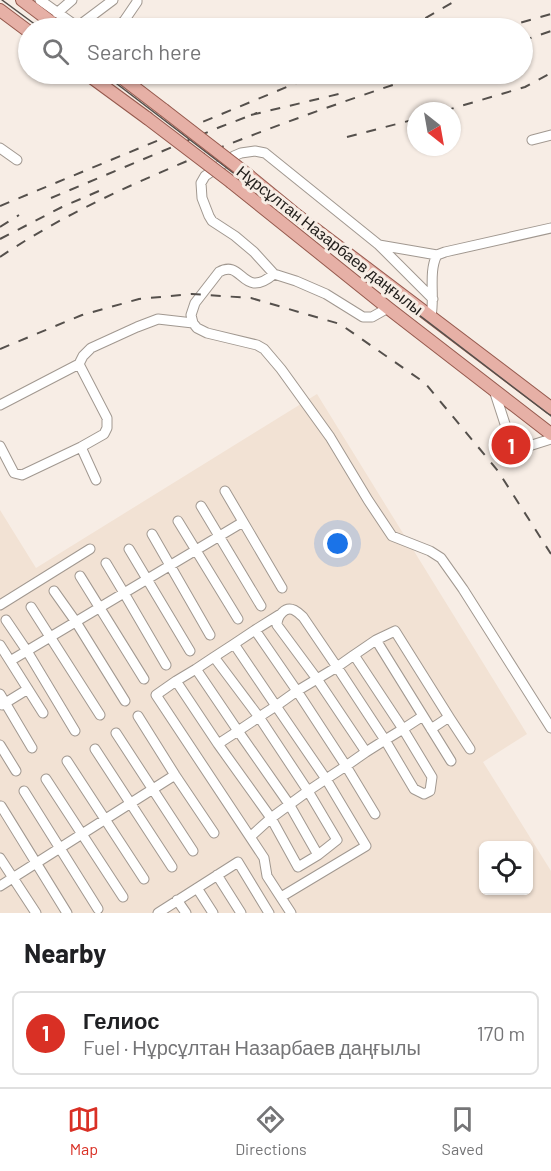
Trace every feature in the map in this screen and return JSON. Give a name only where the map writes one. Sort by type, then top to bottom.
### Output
[{"type":"main road","points":[[22,0],[45,18]]},
{"type":"main road","points":[[0,10],[18,24]]},
{"type":"main road","name":"Нұрсұлтан Назарбаев даңғылы","points":[[101,84],[231,182],[551,436]]},
{"type":"main road","name":"Нұрсұлтан Назарбаев даңғылы","points":[[130,84],[248,174],[294,213],[551,408]]},
{"type":"street","points":[[40,0],[64,18]]},
{"type":"street","points":[[57,13],[72,0]]},
{"type":"street","points":[[90,18],[113,0]]},
{"type":"street","points":[[126,18],[137,0]]},
{"type":"street","points":[[532,140],[551,135]]},
{"type":"street","points":[[0,148],[17,159]]},
{"type":"street","points":[[388,308],[372,317],[363,316],[326,294],[274,274],[255,252],[212,221],[202,198],[201,183],[205,176],[241,153],[255,151],[268,156],[379,245],[433,298]]},
{"type":"street","points":[[379,245],[437,255],[551,228]]},
{"type":"street","points":[[431,316],[433,267],[437,255]]},
{"type":"street","points":[[274,274],[265,282],[250,283],[231,269],[225,268],[219,272],[195,303],[191,315],[197,328],[264,349],[330,437],[392,536],[430,551],[441,558],[551,728]]},
{"type":"street","points":[[0,405],[79,364],[83,356],[92,348],[136,327],[158,320],[194,323]]},
{"type":"street","points":[[0,446],[14,473],[22,475],[104,434],[107,428],[107,418],[79,364]]},
{"type":"street","points":[[494,390],[506,427],[529,446],[551,436]]},
{"type":"street","points":[[81,447],[96,480]]},
{"type":"street","points":[[225,491],[282,588]]},
{"type":"street","points":[[201,506],[261,606]]},
{"type":"street","points":[[178,521],[238,620]]},
{"type":"street","points":[[10,661],[243,522]]},
{"type":"street","points":[[152,534],[210,635]]},
{"type":"street","points":[[0,605],[90,549]]},
{"type":"street","points":[[129,549],[190,651]]},
{"type":"street","points":[[106,563],[166,666]]},
{"type":"street","points":[[80,576],[144,679]]},
{"type":"street","points":[[54,591],[125,701]]},
{"type":"street","points":[[32,607],[100,716]]},
{"type":"street","points":[[291,913],[267,876],[264,858],[156,695],[288,609],[296,610],[303,617],[385,740],[414,789],[424,794],[430,790],[432,777],[354,655]]},
{"type":"street","points":[[279,615],[276,620],[277,625],[366,752]]},
{"type":"street","points":[[6,620],[75,731]]},
{"type":"street","points":[[255,630],[346,766],[375,814]]},
{"type":"street","points":[[218,744],[376,640],[395,631],[470,749]]},
{"type":"street","points":[[376,640],[451,761]]},
{"type":"street","points":[[234,644],[326,778],[366,846],[281,897]]},
{"type":"street","points":[[0,645],[43,713]]},
{"type":"street","points":[[176,681],[271,818],[298,867],[318,855],[337,840],[259,717],[214,657]]},
{"type":"street","points":[[196,669],[289,804],[318,855]]},
{"type":"street","points":[[28,689],[2,701],[32,748]]},
{"type":"street","points":[[138,716],[214,833]]},
{"type":"street","points":[[250,837],[289,804],[326,778],[423,716]]},
{"type":"street","points":[[431,729],[449,717]]},
{"type":"street","points":[[116,733],[193,851]]},
{"type":"street","points":[[0,745],[16,771]]},
{"type":"street","points":[[95,749],[172,867]]},
{"type":"street","points":[[67,761],[144,879]]},
{"type":"street","points":[[0,886],[175,775]]},
{"type":"street","points":[[46,779],[123,897]]},
{"type":"street","points":[[24,791],[98,909]]},
{"type":"street","points":[[1,806],[67,913]]},
{"type":"street","points":[[0,858],[36,913]]},
{"type":"street","points":[[158,913],[238,862],[269,913]]},
{"type":"street","points":[[217,875],[241,913]]},
{"type":"street","points":[[197,888],[213,913]]},
{"type":"street","points":[[177,900],[186,913]]},
{"type":"shaded area","points":[[317,394],[527,734],[483,762],[532,841],[479,841],[479,895],[533,895],[533,842],[551,871],[551,913],[0,913],[0,510],[36,568]]},
{"type":"tram line","points":[[2,0],[26,18]]},
{"type":"tram line","points":[[117,84],[551,416]]},
{"type":"railway","points":[[426,18],[457,0]]},
{"type":"railway","points":[[533,19],[551,14]]},
{"type":"railway","points":[[533,37],[551,31]]},
{"type":"railway","points":[[533,83],[551,73]]},
{"type":"railway","points":[[0,206],[294,84]]},
{"type":"railway","points":[[0,257],[72,214],[173,167],[283,123],[396,84]]},
{"type":"railway","points":[[461,106],[531,84]]},
{"type":"railway","points":[[251,115],[347,92]]},
{"type":"railway","points":[[51,198],[257,113]]},
{"type":"railway","points":[[347,137],[407,121]]},
{"type":"railway","points":[[0,239],[99,191]]},
{"type":"railway","points":[[0,227],[19,215]]},
{"type":"railway","points":[[0,349],[82,315],[139,299],[192,294],[251,298],[340,324],[425,383],[498,471],[551,554]]},
{"type":"place","name":"Гелиос","points":[[511,445]]}]
